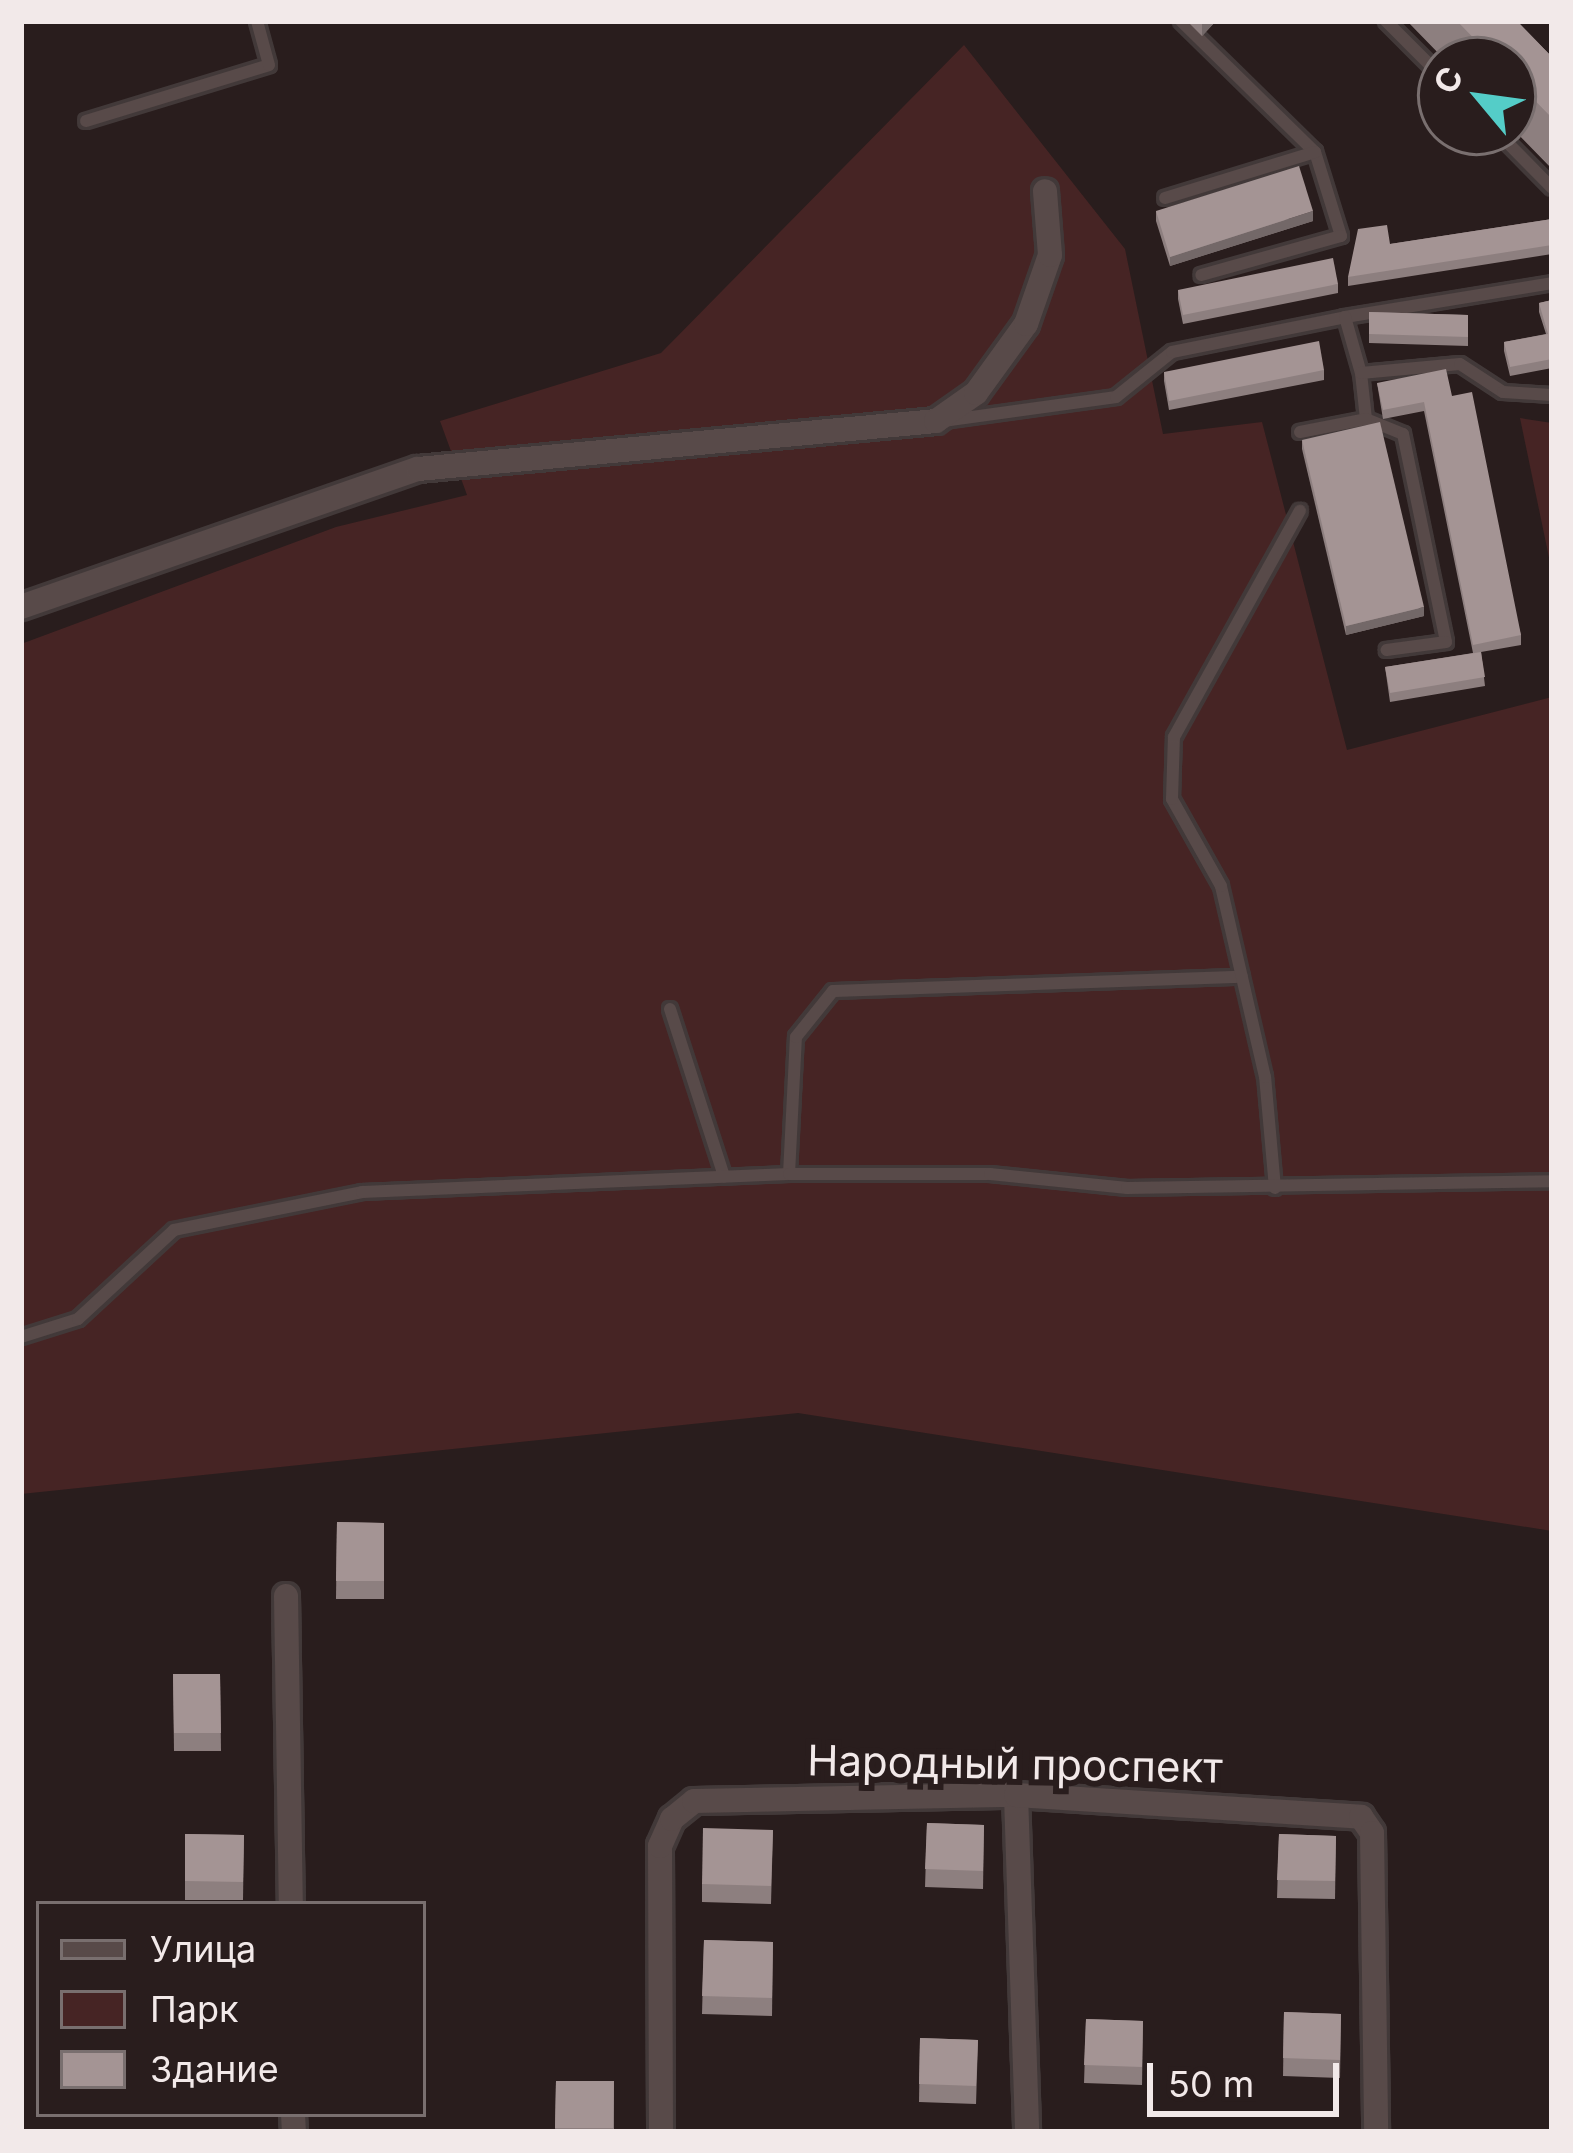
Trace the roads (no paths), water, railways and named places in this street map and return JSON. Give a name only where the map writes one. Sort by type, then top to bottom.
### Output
[{"type":"street","points":[[21,607],[418,469],[936,421],[976,393],[1026,324],[1050,255],[1045,190]]},
{"type":"street","points":[[286,1597],[291,1901]]},
{"type":"street","points":[[1016,1795],[1027,2132]]},
{"type":"street","name":"Народный проспект","points":[[661,2132],[660,1846],[672,1819],[694,1801],[1016,1795],[1361,1817],[1372,1833],[1376,2132]]},
{"type":"lane","points":[[86,121],[269,65],[256,21]]},
{"type":"lane","points":[[1181,21],[1315,152],[1341,236],[1201,275]]},
{"type":"lane","points":[[1386,21],[1417,52]]},
{"type":"lane","points":[[1165,198],[1315,152]]},
{"type":"lane","points":[[1520,156],[1552,188]]},
{"type":"lane","points":[[936,421],[1116,397],[1172,352],[1552,283]]},
{"type":"lane","points":[[1345,317],[1366,419]]},
{"type":"lane","points":[[1360,373],[1460,364],[1503,392],[1552,395]]},
{"type":"lane","points":[[1300,432],[1366,419],[1402,434],[1446,642],[1387,650]]},
{"type":"lane","points":[[1276,1188],[1242,977],[1221,886],[1172,799],[1174,737],[1300,511]]},
{"type":"lane","points":[[789,1174],[796,1036],[833,991],[1242,977]]},
{"type":"lane","points":[[670,1009],[724,1176]]},
{"type":"lane","points":[[21,1337],[78,1319],[174,1230],[386,1190],[789,1174],[1276,1188],[1552,1181]]}]
